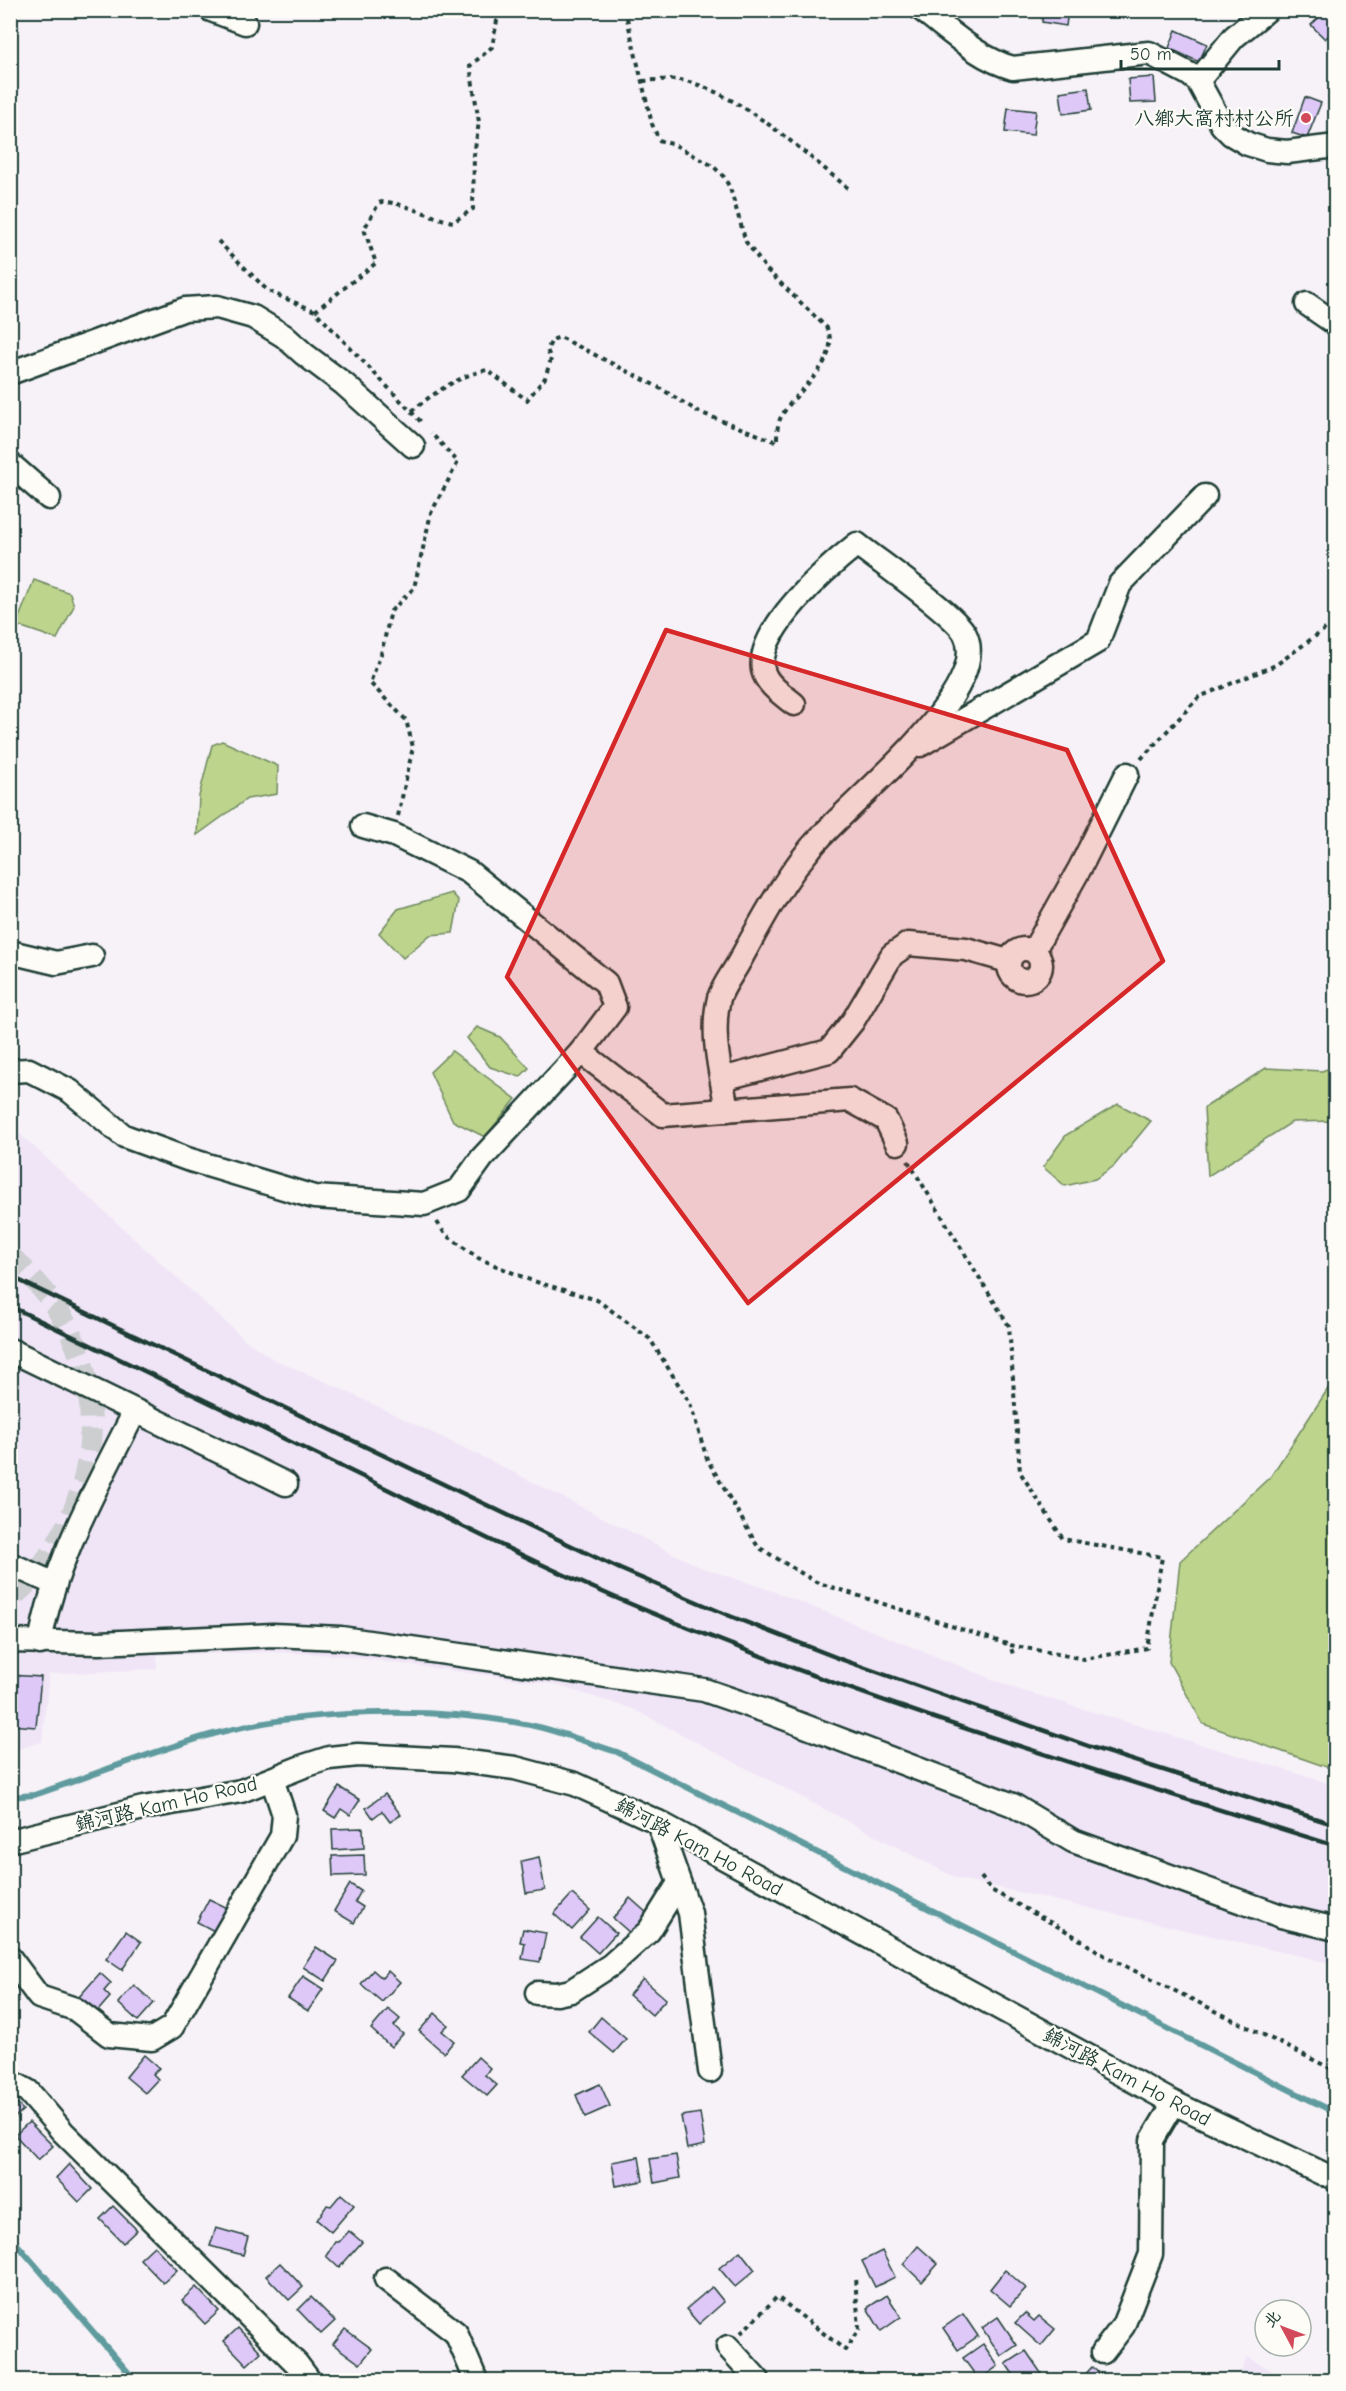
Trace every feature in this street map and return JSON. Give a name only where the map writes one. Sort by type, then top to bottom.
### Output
[{"type":"street","points":[[211,10],[245,23]]},
{"type":"street","points":[[922,10],[998,64],[1013,68],[1149,53],[1198,81],[1222,125],[1231,134],[1248,144],[1267,150],[1287,152],[1335,146]]},
{"type":"street","points":[[1198,81],[1234,37],[1267,10]]},
{"type":"street","points":[[1307,303],[1335,324]]},
{"type":"street","points":[[10,374],[185,309],[217,307],[253,317],[284,336],[344,384],[413,446]]},
{"type":"street","points":[[10,464],[49,498]]},
{"type":"street","points":[[908,751],[1098,641],[1120,584],[1205,496]]},
{"type":"street","points":[[727,1110],[715,1040],[720,997],[768,909],[809,849],[908,751],[960,683],[968,668],[969,652],[964,634],[947,616],[857,543],[822,571],[772,632],[763,655],[763,672],[772,686],[794,704]]},
{"type":"street","points":[[722,1079],[829,1051],[854,1021],[892,955],[908,944],[966,950],[1008,961],[1014,952],[1023,948],[1034,950],[1080,868],[1126,774]]},
{"type":"street","points":[[20,1070],[70,1091],[124,1136],[314,1197],[424,1204],[459,1190],[482,1158],[580,1052],[615,1007],[606,983],[469,872],[394,835],[363,826]]},
{"type":"street","points":[[10,952],[56,963],[92,956]]},
{"type":"street","points":[[580,1052],[663,1115],[850,1100],[886,1120],[897,1143]]},
{"type":"street","points":[[10,1350],[286,1484]]},
{"type":"street","points":[[40,1643],[55,1584],[86,1511],[135,1411]]},
{"type":"street","points":[[10,1564],[55,1584]]},
{"type":"street","points":[[10,1641],[40,1643],[273,1635],[341,1638],[704,1690],[1013,1805],[1073,1841],[1281,1916],[1335,1929]]},
{"type":"street","name":"錦河路 Kam Ho Road","points":[[10,1841],[143,1808],[241,1791],[329,1758],[358,1755],[453,1760],[515,1768],[575,1784],[658,1822],[1174,2103],[1335,2180]]},
{"type":"street","points":[[10,1958],[39,1997],[75,2009],[102,2031],[144,2039],[152,2039],[165,2033],[172,2027],[282,1836],[284,1815],[272,1779]]},
{"type":"street","points":[[658,1822],[690,1913],[710,2071]]},
{"type":"street","points":[[537,1993],[557,1994],[571,1991],[611,1965],[649,1930],[679,1883]]},
{"type":"street","points":[[10,2081],[28,2091],[63,2132],[297,2364],[309,2380]]},
{"type":"street","points":[[1103,2352],[1123,2326],[1150,2254],[1152,2140],[1174,2103]]},
{"type":"street","points":[[386,2279],[456,2333],[476,2380]]},
{"type":"street","points":[[728,2347],[758,2380]]},
{"type":"path","points":[[315,311],[376,263],[364,228],[379,203],[386,201],[408,206],[431,218],[453,222],[473,208],[474,154],[479,122],[470,66],[492,47],[496,21],[508,10]]},
{"type":"path","points":[[412,411],[438,392],[487,370],[526,400],[545,378],[551,359],[547,350],[552,340],[560,337],[658,387],[699,412],[777,442],[782,416],[825,360],[831,336],[827,328],[767,270],[746,242],[730,188],[723,177],[713,166],[675,145],[659,140],[652,124],[625,10]]},
{"type":"path","points":[[643,81],[678,80],[710,90],[772,127],[849,189]]},
{"type":"path","points":[[218,241],[268,291],[315,311],[458,462],[431,513],[414,588],[390,611],[381,654],[370,683],[406,720],[413,747],[394,835]]},
{"type":"path","points":[[1126,774],[1199,697],[1276,665],[1335,621]]},
{"type":"path","points":[[424,1204],[445,1234],[478,1258],[530,1280],[597,1300],[650,1339],[690,1403],[707,1459],[758,1547],[816,1582],[1010,1645],[1084,1659],[1147,1648],[1162,1557],[1063,1539],[1020,1472],[1009,1326],[897,1143]]},
{"type":"path","points":[[1010,1645],[1014,1657]]},
{"type":"path","points":[[981,1877],[987,1888],[1068,1932],[1107,1957],[1335,2071]]},
{"type":"path","points":[[728,2347],[777,2296],[845,2350],[859,2329],[855,2278]]},
{"type":"highlighted area","points":[[666,630],[1067,750],[1163,961],[748,1303],[507,977]]},
{"type":"shaded area","points":[[10,1125],[244,1339],[273,1359],[333,1385],[491,1461],[700,1567],[773,1591],[1017,1689],[1335,1785],[1335,1964],[956,1878],[633,1709],[552,1684],[334,1655],[271,1652],[157,1655],[157,1669],[49,1674],[42,1742],[11,1751]]},
{"type":"shaded area","points":[[1247,2357],[1290,2380],[1237,2380]]},
{"type":"green space","points":[[34,580],[70,593],[74,606],[57,639],[16,625]]},
{"type":"green space","points":[[222,741],[278,766],[277,794],[247,799],[197,835],[199,796],[212,745]]},
{"type":"green space","points":[[452,893],[459,901],[453,933],[430,935],[403,958],[379,933],[398,909]]},
{"type":"green space","points":[[477,1027],[500,1037],[529,1068],[520,1077],[490,1067],[467,1038]]},
{"type":"green space","points":[[452,1051],[516,1099],[485,1137],[453,1121],[430,1072]]},
{"type":"green space","points":[[1335,1066],[1335,1121],[1292,1122],[1208,1176],[1204,1108],[1266,1068],[1322,1071]]},
{"type":"green space","points":[[1118,1104],[1151,1121],[1114,1166],[1095,1179],[1065,1186],[1043,1167],[1066,1135]]},
{"type":"green space","points":[[1335,1378],[1335,1770],[1203,1724],[1169,1662],[1180,1561],[1271,1476]]},
{"type":"building","points":[[1043,10],[1068,10],[1066,26],[1042,22]]},
{"type":"building","points":[[1327,10],[1336,10],[1336,29],[1325,39],[1311,25]]},
{"type":"building","points":[[1176,30],[1207,44],[1199,62],[1169,48]]},
{"type":"building","points":[[1154,77],[1156,102],[1130,103],[1128,79]]},
{"type":"building","points":[[1088,88],[1091,110],[1063,114],[1060,92]]},
{"type":"building","name":"八鄉大窩村村公所","points":[[1305,97],[1321,103],[1307,138],[1292,133]]},
{"type":"building","points":[[1008,108],[1036,111],[1033,135],[1005,132]]},
{"type":"building","points":[[10,1675],[41,1677],[36,1727],[10,1725]]},
{"type":"building","points":[[339,1787],[360,1800],[350,1815],[341,1809],[335,1818],[324,1811]]},
{"type":"building","points":[[385,1794],[401,1815],[390,1822],[382,1811],[373,1818],[366,1808]]},
{"type":"building","points":[[363,1828],[364,1848],[333,1850],[332,1829]]},
{"type":"building","points":[[364,1855],[365,1875],[333,1876],[332,1856]]},
{"type":"building","points":[[539,1857],[545,1890],[526,1893],[521,1861]]},
{"type":"building","points":[[350,1884],[361,1891],[355,1902],[363,1907],[354,1923],[334,1911]]},
{"type":"building","points":[[572,1894],[590,1910],[572,1930],[554,1914]]},
{"type":"building","points":[[630,1898],[648,1914],[631,1934],[613,1918]]},
{"type":"building","points":[[209,1899],[230,1909],[218,1933],[197,1922]]},
{"type":"building","points":[[598,1917],[616,1933],[598,1953],[580,1937]]},
{"type":"building","points":[[523,1929],[546,1933],[540,1962],[522,1959],[525,1943],[520,1942]]},
{"type":"building","points":[[126,1931],[141,1942],[122,1970],[106,1959]]},
{"type":"building","points":[[316,1947],[338,1961],[325,1981],[303,1967]]},
{"type":"building","points":[[373,1970],[382,1978],[388,1971],[400,1982],[382,2002],[361,1984]]},
{"type":"building","points":[[100,1973],[111,1983],[104,1991],[110,1997],[97,2012],[79,1997]]},
{"type":"building","points":[[303,1976],[323,1989],[308,2011],[288,1998]]},
{"type":"building","points":[[643,1979],[666,1999],[652,2015],[629,1995]]},
{"type":"building","points":[[134,1985],[154,2003],[138,2021],[118,2003]]},
{"type":"building","points":[[388,2009],[400,2019],[394,2026],[403,2034],[391,2047],[371,2029]]},
{"type":"building","points":[[435,2013],[448,2025],[442,2031],[454,2041],[444,2053],[419,2031]]},
{"type":"building","points":[[601,2017],[626,2039],[614,2053],[589,2032]]},
{"type":"building","points":[[144,2055],[159,2068],[153,2074],[158,2079],[145,2093],[126,2077]]},
{"type":"building","points":[[478,2057],[490,2068],[485,2075],[497,2085],[487,2096],[462,2075]]},
{"type":"building","points":[[600,2084],[610,2106],[585,2117],[576,2095]]},
{"type":"building","points":[[10,2097],[23,2110],[10,2122]]},
{"type":"building","points":[[700,2113],[705,2145],[687,2149],[681,2116]]},
{"type":"building","points":[[29,2122],[53,2146],[38,2160],[15,2135]]},
{"type":"building","points":[[676,2155],[680,2178],[654,2183],[650,2159]]},
{"type":"building","points":[[639,2157],[643,2181],[616,2186],[612,2162]]},
{"type":"building","points":[[69,2164],[92,2189],[79,2202],[56,2178]]},
{"type":"building","points":[[341,2194],[354,2205],[331,2232],[317,2220],[327,2205],[331,2206]]},
{"type":"building","points":[[113,2206],[137,2230],[123,2243],[100,2219]]},
{"type":"building","points":[[216,2228],[248,2237],[243,2255],[210,2246]]},
{"type":"building","points":[[349,2231],[362,2242],[339,2268],[326,2256],[335,2242],[339,2242]]},
{"type":"building","points":[[154,2246],[177,2270],[163,2283],[140,2259]]},
{"type":"building","points":[[918,2246],[938,2264],[922,2282],[903,2264]]},
{"type":"building","points":[[740,2251],[755,2270],[735,2287],[719,2268]]},
{"type":"building","points":[[882,2251],[895,2277],[875,2287],[862,2261]]},
{"type":"building","points":[[280,2263],[303,2287],[289,2300],[266,2276]]},
{"type":"building","points":[[1005,2270],[1026,2288],[1010,2306],[990,2289]]},
{"type":"building","points":[[196,2287],[219,2311],[205,2324],[182,2300]]},
{"type":"building","points":[[712,2287],[724,2302],[699,2324],[686,2309]]},
{"type":"building","points":[[887,2295],[901,2317],[881,2331],[867,2308]]},
{"type":"building","points":[[311,2297],[335,2321],[321,2334],[298,2310]]},
{"type":"building","points":[[1025,2313],[1034,2321],[1039,2316],[1055,2329],[1041,2346],[1015,2323]]},
{"type":"building","points":[[963,2314],[978,2336],[958,2350],[943,2328]]},
{"type":"building","points":[[998,2317],[1017,2345],[1001,2356],[982,2328]]},
{"type":"building","points":[[238,2328],[261,2352],[247,2365],[224,2341]]},
{"type":"building","points":[[345,2329],[372,2349],[360,2364],[333,2344]]},
{"type":"building","points":[[983,2344],[998,2366],[979,2380],[963,2358]]},
{"type":"building","points":[[1026,2351],[1041,2373],[1030,2380],[1017,2380],[1006,2364]]},
{"type":"building","points":[[1092,2367],[1107,2380],[1080,2380]]},
{"type":"waterway","points":[[10,1797],[34,1795],[210,1735],[286,1720],[327,1715],[412,1713],[493,1719],[530,1725],[617,1752],[1336,2113]]},
{"type":"waterway","points":[[10,2236],[135,2380]]},
{"type":"tunnel","points":[[10,1256],[53,1303],[74,1340],[86,1379],[91,1419],[88,1459],[78,1498],[62,1535],[39,1569],[10,1599]]},
{"type":"railway","points":[[10,1276],[620,1569],[730,1616],[843,1660],[1094,1748],[1336,1825]]},
{"type":"railway","points":[[10,1306],[518,1553],[614,1597],[702,1633],[881,1700],[1336,1846]]},
{"type":"place","name":"八鄉大窩村村公所","points":[[1306,118]]}]
